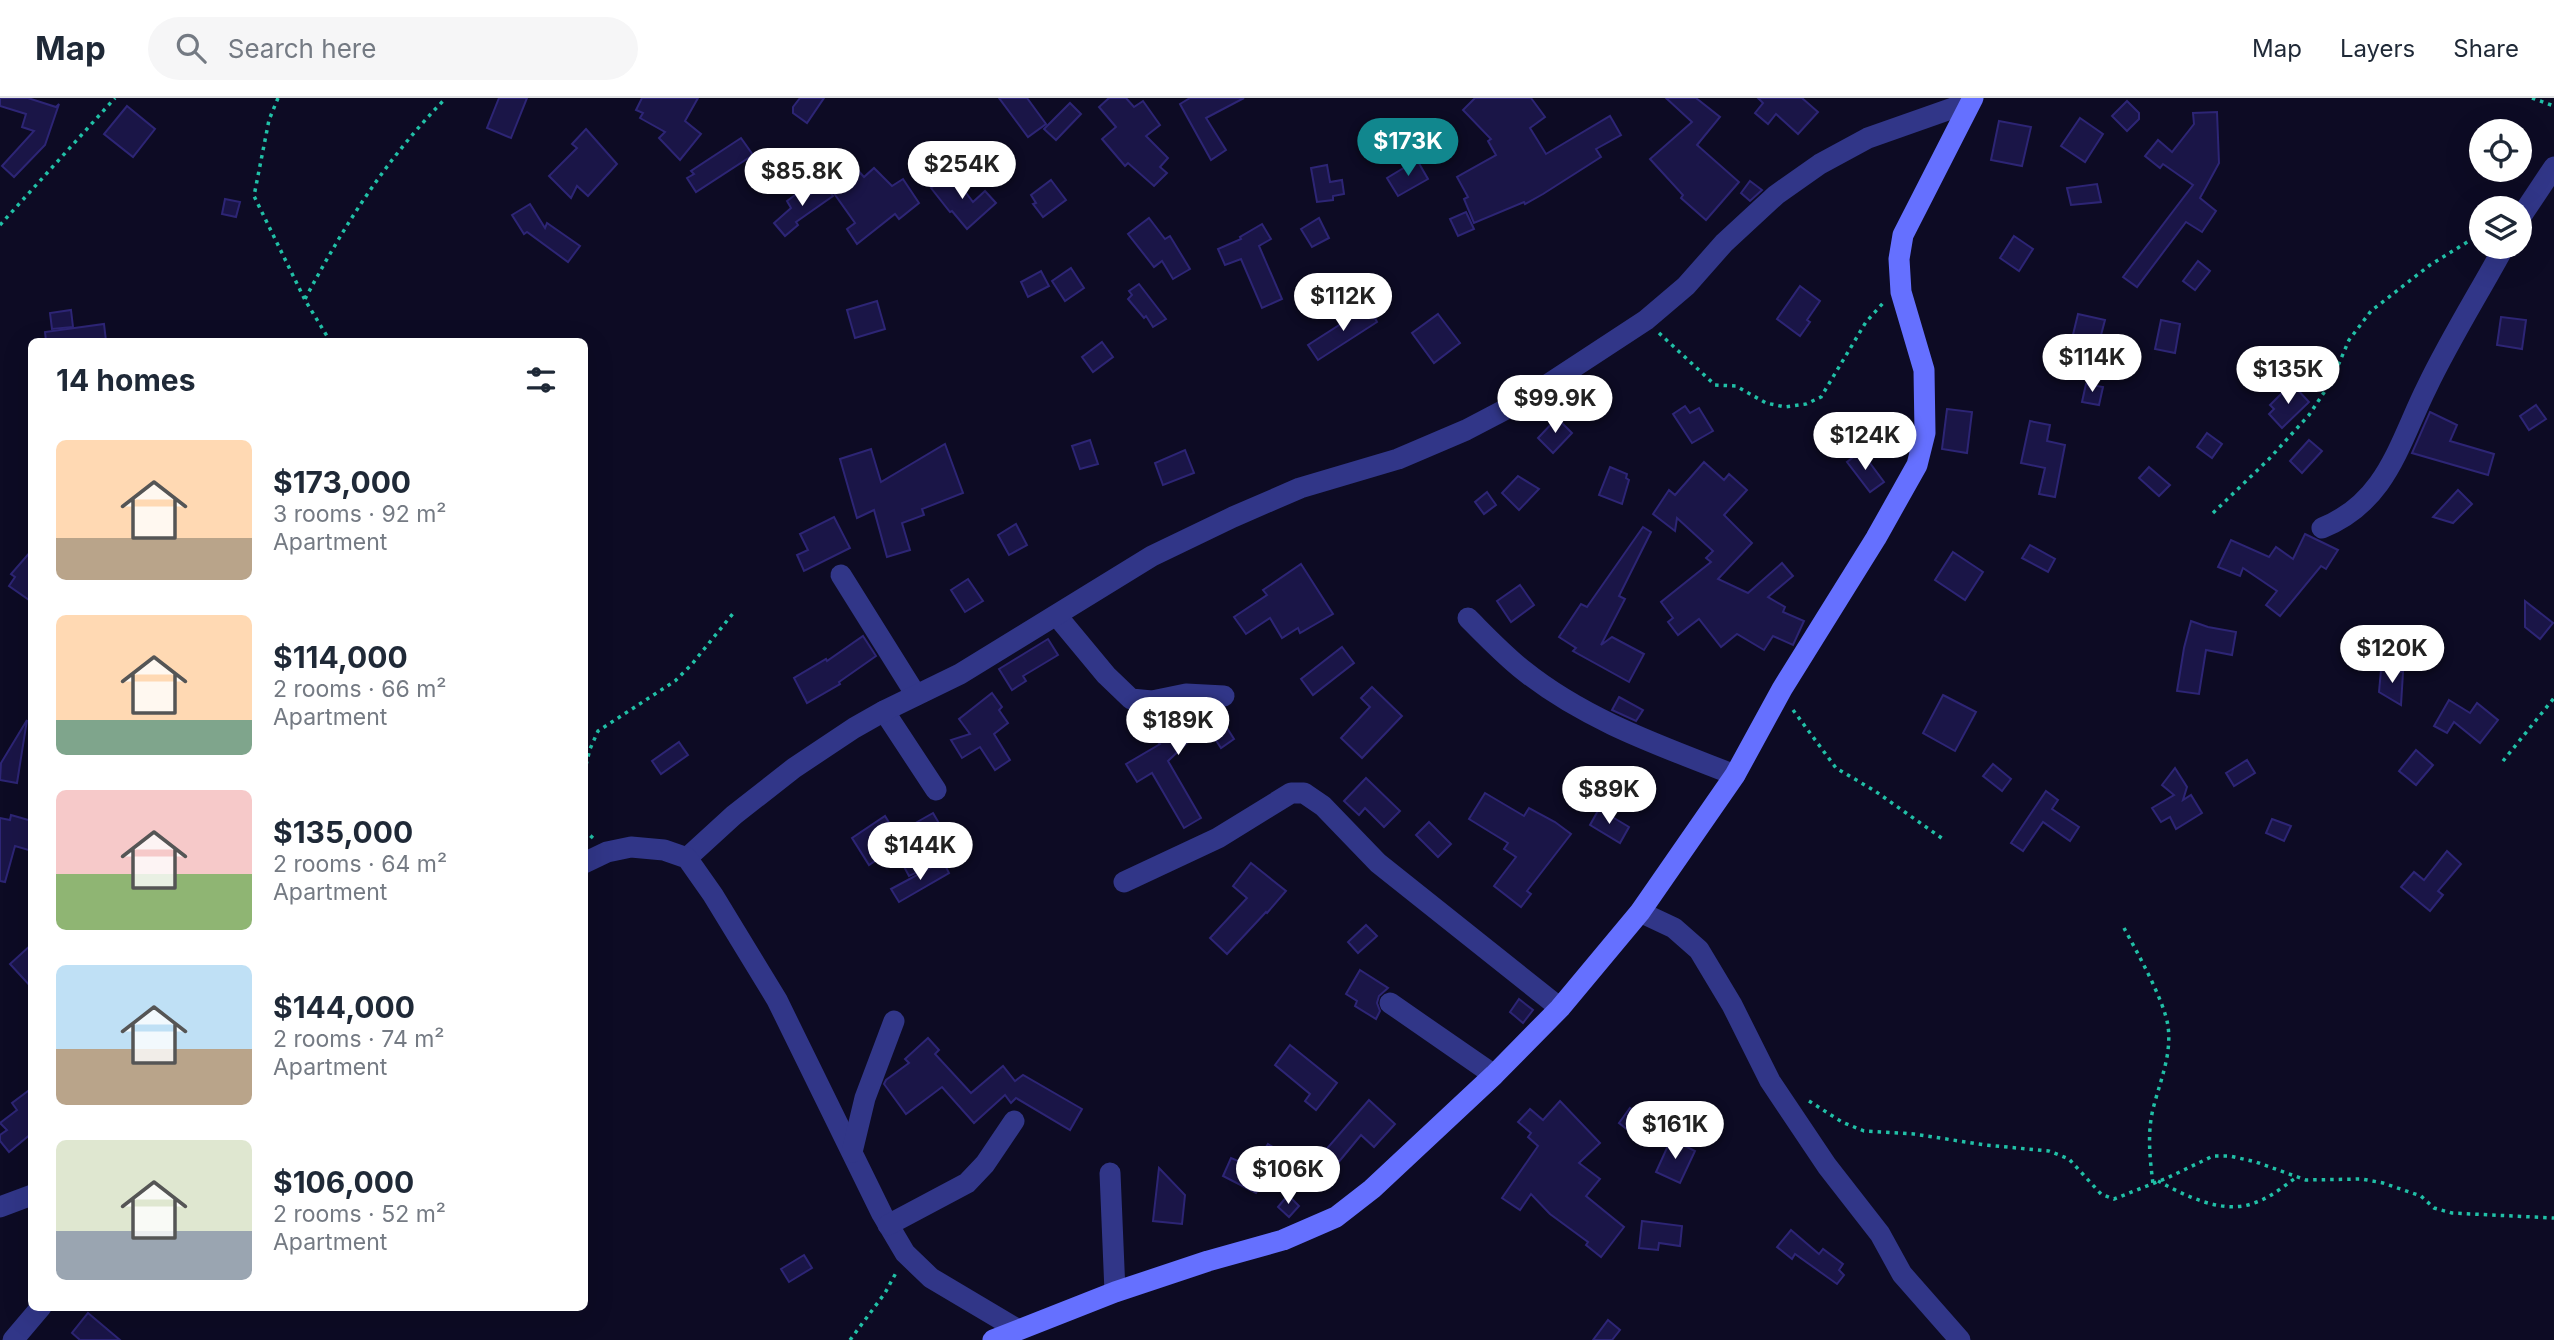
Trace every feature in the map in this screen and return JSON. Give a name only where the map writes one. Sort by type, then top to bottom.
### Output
[{"type":"street","points":[[993,1340],[1115,1292],[1208,1261],[1283,1240],[1336,1217],[1372,1189],[1494,1075],[1560,1008],[1640,912],[1735,775],[1782,689],[1876,538],[1917,465],[1925,433],[1924,370],[1901,292],[1899,259],[1903,235],[1972,100]]},
{"type":"street","points":[[687,858],[734,815],[794,768],[884,711],[960,674],[1152,556],[1300,488],[1398,459],[1466,430],[1527,398],[1646,320],[1686,286],[1724,243],[1776,195],[1820,164],[1868,138],[1972,100]]},
{"type":"street","points":[[2532,200],[2554,167]]},
{"type":"street","points":[[2322,528],[2355,511],[2381,483],[2427,387],[2497,259]]},
{"type":"street","points":[[841,575],[916,695]]},
{"type":"street","points":[[1057,616],[1122,693],[1131,699],[1152,701],[1186,694],[1224,696]]},
{"type":"street","points":[[1468,618],[1524,671],[1562,697],[1634,736],[1735,775]]},
{"type":"street","points":[[884,711],[936,790]]},
{"type":"street","points":[[1124,882],[1218,838],[1291,793],[1304,793],[1323,806],[1378,863],[1560,1008]]},
{"type":"street","points":[[588,861],[607,852],[631,847],[664,850],[687,858],[713,895],[777,1000],[888,1226],[905,1253],[931,1279],[1017,1329]]},
{"type":"street","points":[[1640,912],[1674,928],[1699,950],[1784,1102],[1827,1166],[1880,1234],[1902,1274],[1960,1340]]},
{"type":"street","points":[[1390,1003],[1494,1075]]},
{"type":"street","points":[[852,1152],[865,1098],[894,1021]]},
{"type":"street","points":[[888,1226],[967,1183],[985,1164],[1014,1121]]},
{"type":"street","points":[[1110,1173],[1115,1292]]},
{"type":"street","points":[[0,1207],[28,1196]]},
{"type":"street","points":[[13,1340],[38,1312]]},
{"type":"street","points":[[23,1340],[38,1312]]},
{"type":"path","points":[[0,225],[115,98]]},
{"type":"path","points":[[278,98],[269,120],[254,196],[305,300],[329,338]]},
{"type":"path","points":[[305,300],[357,206],[422,122],[446,98]]},
{"type":"path","points":[[2532,98],[2554,107]]},
{"type":"path","points":[[2213,513],[2269,459],[2309,415],[2331,382],[2348,340],[2371,311],[2430,265],[2469,241]]},
{"type":"path","points":[[1646,320],[1715,386],[1736,386],[1766,403],[1785,407],[1806,404],[1821,397],[1866,322],[1881,304],[1901,292]]},
{"type":"path","points":[[588,757],[597,731],[675,681],[735,611]]},
{"type":"path","points":[[1782,689],[1795,713],[1836,768],[1875,791],[1943,839]]},
{"type":"path","points":[[2503,761],[2554,698]]},
{"type":"path","points":[[2124,928],[2168,1024],[2168,1055],[2151,1124],[2149,1147],[2153,1184]]},
{"type":"path","points":[[1801,1097],[1842,1122],[1864,1131],[1914,1134],[2049,1152],[2069,1159],[2101,1194],[2114,1199],[2213,1156],[2221,1156],[2256,1162],[2306,1180],[2362,1179],[2383,1184],[2421,1196],[2434,1208],[2452,1213],[2554,1218]]},
{"type":"path","points":[[2158,1181],[2203,1201],[2240,1207],[2254,1203],[2297,1177]]},
{"type":"path","points":[[850,1340],[885,1293],[905,1253]]},
{"type":"building","points":[[0,98],[28,98],[56,107],[59,104],[45,145],[14,177],[2,166],[34,131],[22,127],[26,114],[0,106]]},
{"type":"building","points":[[499,98],[527,98],[511,138],[487,128]]},
{"type":"building","points":[[642,98],[698,98],[685,121],[701,134],[680,160],[659,138],[665,132],[640,118],[643,113],[636,110]]},
{"type":"building","points":[[800,98],[824,98],[807,123],[793,113],[793,107]]},
{"type":"building","points":[[999,98],[1027,98],[1046,124],[1028,137]]},
{"type":"building","points":[[1109,98],[1126,98],[1134,107],[1143,101],[1160,125],[1146,136],[1168,158],[1160,167],[1167,173],[1154,186],[1128,163],[1125,166],[1102,139],[1116,127],[1099,107]]},
{"type":"building","points":[[1190,98],[1244,98],[1206,118],[1226,150],[1211,160],[1180,104]]},
{"type":"building","points":[[1475,98],[1531,98],[1545,117],[1530,128],[1546,154],[1610,116],[1621,135],[1596,149],[1601,157],[1543,194],[1525,204],[1524,202],[1474,223],[1464,199],[1468,197],[1457,177],[1496,155],[1488,141],[1491,139],[1463,110]]},
{"type":"building","points":[[1666,98],[1696,98],[1720,117],[1697,145],[1739,182],[1706,220],[1681,198],[1683,195],[1650,159],[1692,122]]},
{"type":"building","points":[[1758,98],[1802,98],[1818,112],[1798,134],[1776,114],[1768,124],[1755,113],[1763,103]]},
{"type":"building","points":[[2127,101],[2139,113],[2139,119],[2127,131],[2112,116]]},
{"type":"building","points":[[1070,103],[1081,114],[1056,140],[1044,129]]},
{"type":"building","points":[[127,106],[155,129],[133,157],[104,134]]},
{"type":"building","points":[[2217,112],[2219,163],[2200,198],[2216,211],[2202,232],[2186,222],[2137,287],[2123,277],[2193,185],[2163,164],[2160,168],[2145,156],[2158,140],[2172,152],[2194,124],[2193,113]]},
{"type":"building","points":[[2080,118],[2103,134],[2085,162],[2061,146]]},
{"type":"building","points":[[1999,121],[2031,127],[2022,166],[1991,160]]},
{"type":"building","points":[[586,129],[617,164],[588,196],[577,186],[571,198],[549,176],[577,148],[572,144]]},
{"type":"building","points":[[741,138],[753,155],[696,192],[687,178],[694,174],[691,171]]},
{"type":"building","points":[[1417,160],[1428,179],[1398,196],[1387,178]]},
{"type":"building","points":[[1327,165],[1330,182],[1342,180],[1344,194],[1333,196],[1333,200],[1317,202],[1311,168]]},
{"type":"building","points":[[854,166],[864,177],[874,168],[892,186],[903,179],[919,203],[899,219],[895,214],[857,244],[847,229],[855,223],[831,189]]},
{"type":"building","points":[[951,173],[973,202],[985,191],[996,203],[967,229],[931,188]]},
{"type":"building","points":[[1051,180],[1066,200],[1043,217],[1033,204],[1036,203],[1031,195]]},
{"type":"building","points":[[1750,181],[1762,190],[1750,201],[1741,193]]},
{"type":"building","points":[[824,184],[833,196],[796,222],[798,225],[785,236],[774,223],[791,208],[787,201],[806,187],[811,194]]},
{"type":"building","points":[[2097,184],[2101,202],[2071,205],[2067,188]]},
{"type":"building","points":[[225,199],[240,202],[236,217],[222,214]]},
{"type":"building","points":[[530,204],[545,228],[547,223],[580,246],[568,262],[527,232],[524,234],[512,215]]},
{"type":"building","points":[[1466,212],[1474,229],[1458,236],[1450,219]]},
{"type":"building","points":[[1149,218],[1165,239],[1170,236],[1190,269],[1173,279],[1162,261],[1154,267],[1128,234]]},
{"type":"building","points":[[1319,218],[1329,238],[1312,247],[1301,229]]},
{"type":"building","points":[[1262,224],[1271,239],[1259,246],[1282,299],[1262,308],[1241,259],[1225,265],[1218,249],[1241,239],[1240,237]]},
{"type":"building","points":[[2014,236],[2033,249],[2019,271],[2000,258]]},
{"type":"building","points":[[2198,261],[2210,271],[2195,290],[2183,281]]},
{"type":"building","points":[[1071,268],[1084,288],[1065,301],[1052,281]]},
{"type":"building","points":[[1041,271],[1049,286],[1028,297],[1021,282]]},
{"type":"building","points":[[1139,284],[1166,319],[1153,327],[1146,316],[1144,318],[1128,299],[1132,295],[1129,291]]},
{"type":"building","points":[[1800,286],[1820,301],[1800,336],[1777,319]]},
{"type":"building","points":[[877,301],[885,329],[855,338],[847,310]]},
{"type":"building","points":[[1369,306],[1377,322],[1318,360],[1308,345]]},
{"type":"building","points":[[71,310],[73,327],[52,329],[50,313]]},
{"type":"building","points":[[1438,314],[1460,343],[1434,363],[1412,333]]},
{"type":"building","points":[[2078,314],[2105,320],[2096,354],[2070,347]]},
{"type":"building","points":[[2501,317],[2526,320],[2522,349],[2497,345]]},
{"type":"building","points":[[2161,320],[2180,324],[2175,353],[2155,349]]},
{"type":"building","points":[[104,324],[106,338],[46,338],[45,332]]},
{"type":"building","points":[[1102,342],[1113,357],[1093,372],[1082,357]]},
{"type":"building","points":[[2086,384],[2103,387],[2099,405],[2082,402]]},
{"type":"building","points":[[2294,386],[2309,402],[2282,428],[2269,414],[2274,409],[2270,405],[2285,390],[2288,393]]},
{"type":"building","points":[[2536,405],[2546,419],[2529,430],[2520,416]]},
{"type":"building","points":[[1685,406],[1690,413],[1699,408],[1713,431],[1692,443],[1673,414]]},
{"type":"building","points":[[1947,409],[1972,412],[1967,453],[1942,449]]},
{"type":"building","points":[[2430,412],[2457,425],[2450,441],[2494,454],[2488,475],[2412,453]]},
{"type":"building","points":[[1557,418],[1572,433],[1553,453],[1538,438]]},
{"type":"building","points":[[2030,421],[2050,425],[2047,441],[2065,445],[2055,497],[2039,494],[2045,468],[2021,463]]},
{"type":"building","points":[[2207,433],[2222,444],[2212,458],[2197,447]]},
{"type":"building","points":[[1090,440],[1098,464],[1080,469],[1072,446]]},
{"type":"building","points":[[2309,440],[2322,451],[2302,473],[2290,461]]},
{"type":"building","points":[[945,444],[963,493],[922,509],[924,515],[902,523],[910,550],[887,557],[874,510],[857,518],[840,459],[871,449],[881,482]]},
{"type":"building","points":[[1185,450],[1194,473],[1163,485],[1155,463]]},
{"type":"building","points":[[1861,451],[1884,482],[1870,492],[1847,462]]},
{"type":"building","points":[[1704,462],[1724,480],[1729,474],[1747,490],[1724,515],[1752,543],[1718,579],[1748,593],[1782,563],[1793,576],[1768,597],[1785,607],[1783,612],[1804,621],[1793,645],[1773,636],[1764,650],[1737,634],[1721,647],[1699,619],[1678,635],[1668,622],[1673,618],[1661,602],[1711,562],[1706,558],[1713,551],[1677,518],[1675,531],[1653,514],[1669,490],[1675,495]]},
{"type":"building","points":[[1610,467],[1627,474],[1626,478],[1629,480],[1622,504],[1599,495]]},
{"type":"building","points":[[2149,467],[2170,485],[2159,496],[2139,478]]},
{"type":"building","points":[[1518,476],[1539,489],[1519,510],[1502,493]]},
{"type":"building","points":[[2458,490],[2472,504],[2453,523],[2433,517]]},
{"type":"building","points":[[1487,492],[1496,505],[1484,514],[1475,502]]},
{"type":"building","points":[[834,517],[850,548],[804,571],[797,555],[808,550],[800,534]]},
{"type":"building","points":[[1016,524],[1027,545],[1009,555],[998,535]]},
{"type":"building","points":[[1643,527],[1651,532],[1619,596],[1625,599],[1601,645],[1612,637],[1644,654],[1629,682],[1573,651],[1576,648],[1559,637],[1581,604],[1587,607]]},
{"type":"building","points":[[2305,534],[2338,550],[2326,569],[2321,566],[2280,616],[2266,605],[2277,591],[2243,568],[2240,576],[2218,567],[2231,540],[2269,557],[2276,547],[2293,559]]},
{"type":"building","points":[[2030,545],[2055,559],[2048,572],[2022,558]]},
{"type":"building","points":[[1953,552],[1983,572],[1965,600],[1935,580]]},
{"type":"building","points":[[28,555],[28,599],[9,586],[15,577],[11,574]]},
{"type":"building","points":[[1301,564],[1333,614],[1300,633],[1298,628],[1282,638],[1270,618],[1246,634],[1234,617],[1267,595],[1263,590]]},
{"type":"building","points":[[968,579],[983,601],[965,612],[951,590]]},
{"type":"building","points":[[1520,585],[1534,605],[1511,622],[1497,601]]},
{"type":"building","points":[[2525,601],[2553,623],[2540,639],[2525,627]]},
{"type":"building","points":[[2191,621],[2236,632],[2232,655],[2206,650],[2199,694],[2177,691]]},
{"type":"building","points":[[863,636],[876,656],[839,682],[840,684],[807,703],[794,678],[826,659],[827,661]]},
{"type":"building","points":[[1048,639],[1058,655],[1023,676],[1026,681],[1012,690],[999,669]]},
{"type":"building","points":[[1342,647],[1354,663],[1313,695],[1301,679]]},
{"type":"building","points":[[2381,670],[2403,672],[2401,705],[2379,692]]},
{"type":"building","points":[[1372,687],[1402,716],[1362,758],[1341,738],[1370,707],[1361,698]]},
{"type":"building","points":[[992,693],[1002,707],[999,710],[1008,723],[994,734],[1010,760],[995,770],[980,747],[962,758],[951,740],[970,734],[959,719]]},
{"type":"building","points":[[1943,695],[1976,712],[1955,751],[1923,733]]},
{"type":"building","points":[[1619,697],[1643,710],[1636,721],[1612,710]]},
{"type":"building","points":[[2449,700],[2470,713],[2477,703],[2498,720],[2480,743],[2454,722],[2447,733],[2434,726]]},
{"type":"building","points":[[1207,708],[1223,709],[1218,714],[1234,739],[1221,748],[1206,725],[1168,761],[1201,818],[1184,828],[1152,773],[1137,782],[1126,764],[1160,744],[1152,735],[1179,709],[1190,720]]},
{"type":"building","points":[[27,720],[17,783],[0,780],[1,763]]},
{"type":"building","points":[[679,742],[688,755],[661,774],[652,761]]},
{"type":"building","points":[[2416,750],[2433,765],[2416,785],[2399,771]]},
{"type":"building","points":[[2247,760],[2255,773],[2234,786],[2226,773]]},
{"type":"building","points":[[1993,764],[2011,779],[2002,791],[1983,776]]},
{"type":"building","points":[[2175,768],[2187,787],[2183,800],[2191,795],[2202,813],[2176,829],[2170,817],[2161,822],[2152,808],[2174,795],[2162,785]]},
{"type":"building","points":[[1366,778],[1400,811],[1384,827],[1365,808],[1359,815],[1344,801]]},
{"type":"building","points":[[2046,791],[2058,800],[2052,809],[2079,827],[2070,841],[2043,822],[2023,851],[2011,843]]},
{"type":"building","points":[[1485,793],[1524,816],[1529,808],[1571,834],[1527,891],[1531,894],[1521,907],[1494,886],[1516,857],[1504,849],[1508,843],[1469,819]]},
{"type":"building","points":[[1599,809],[1629,827],[1620,843],[1590,825]]},
{"type":"building","points":[[933,813],[957,854],[909,876],[894,848],[869,865],[852,838],[885,816],[896,834]]},
{"type":"building","points":[[11,815],[28,820],[28,850],[15,846],[5,882],[0,881],[0,818],[10,820]]},
{"type":"building","points":[[2272,819],[2291,826],[2284,841],[2266,833]]},
{"type":"building","points":[[1429,822],[1451,844],[1438,857],[1416,835]]},
{"type":"building","points":[[2447,851],[2461,864],[2438,891],[2443,895],[2430,911],[2401,887],[2414,872],[2424,880]]},
{"type":"building","points":[[943,861],[949,873],[899,902],[891,889]]},
{"type":"building","points":[[1251,863],[1286,891],[1227,954],[1210,938],[1247,898],[1233,886]]},
{"type":"building","points":[[1366,925],[1377,936],[1358,953],[1348,942]]},
{"type":"building","points":[[28,948],[28,984],[10,964]]},
{"type":"building","points":[[1360,970],[1388,988],[1379,996],[1377,1003],[1380,1011],[1376,1019],[1355,1006],[1357,1001],[1346,994]]},
{"type":"building","points":[[1519,999],[1533,1010],[1523,1023],[1510,1012]]},
{"type":"building","points":[[928,1038],[939,1050],[935,1054],[971,1093],[1003,1066],[1015,1081],[1023,1075],[1082,1109],[1070,1130],[1016,1098],[1011,1103],[1005,1095],[974,1123],[942,1087],[906,1114],[884,1084],[909,1063],[905,1059]]},
{"type":"building","points":[[1290,1045],[1337,1083],[1316,1110],[1305,1101],[1310,1094],[1275,1065]]},
{"type":"building","points":[[28,1091],[28,1136],[9,1152],[0,1141],[0,1135],[7,1130],[0,1123],[17,1110],[12,1103]]},
{"type":"building","points":[[1369,1100],[1395,1124],[1374,1147],[1361,1135],[1337,1164],[1323,1153]]},
{"type":"building","points":[[1560,1101],[1600,1143],[1579,1163],[1600,1179],[1586,1196],[1624,1227],[1601,1257],[1586,1245],[1588,1242],[1550,1214],[1531,1194],[1520,1210],[1502,1198],[1538,1146],[1528,1137],[1531,1133],[1518,1122],[1530,1109],[1543,1120]]},
{"type":"building","points":[[1630,1108],[1644,1118],[1633,1134],[1619,1123]]},
{"type":"building","points":[[1671,1139],[1695,1151],[1680,1183],[1656,1172]]},
{"type":"building","points":[[1268,1144],[1282,1153],[1256,1193],[1223,1176],[1231,1158],[1253,1167]]},
{"type":"building","points":[[1159,1168],[1185,1195],[1182,1224],[1153,1221]]},
{"type":"building","points":[[1288,1195],[1299,1206],[1289,1217],[1278,1207]]},
{"type":"building","points":[[1642,1221],[1682,1226],[1680,1246],[1659,1243],[1658,1250],[1639,1248]]},
{"type":"building","points":[[1791,1230],[1819,1254],[1823,1249],[1843,1264],[1839,1270],[1844,1275],[1837,1284],[1795,1254],[1792,1259],[1777,1247]]},
{"type":"building","points":[[804,1255],[812,1268],[789,1282],[781,1269]]},
{"type":"building","points":[[88,1313],[120,1340],[80,1340],[72,1333]]},
{"type":"building","points":[[1608,1320],[1620,1330],[1612,1340],[1593,1340]]}]
